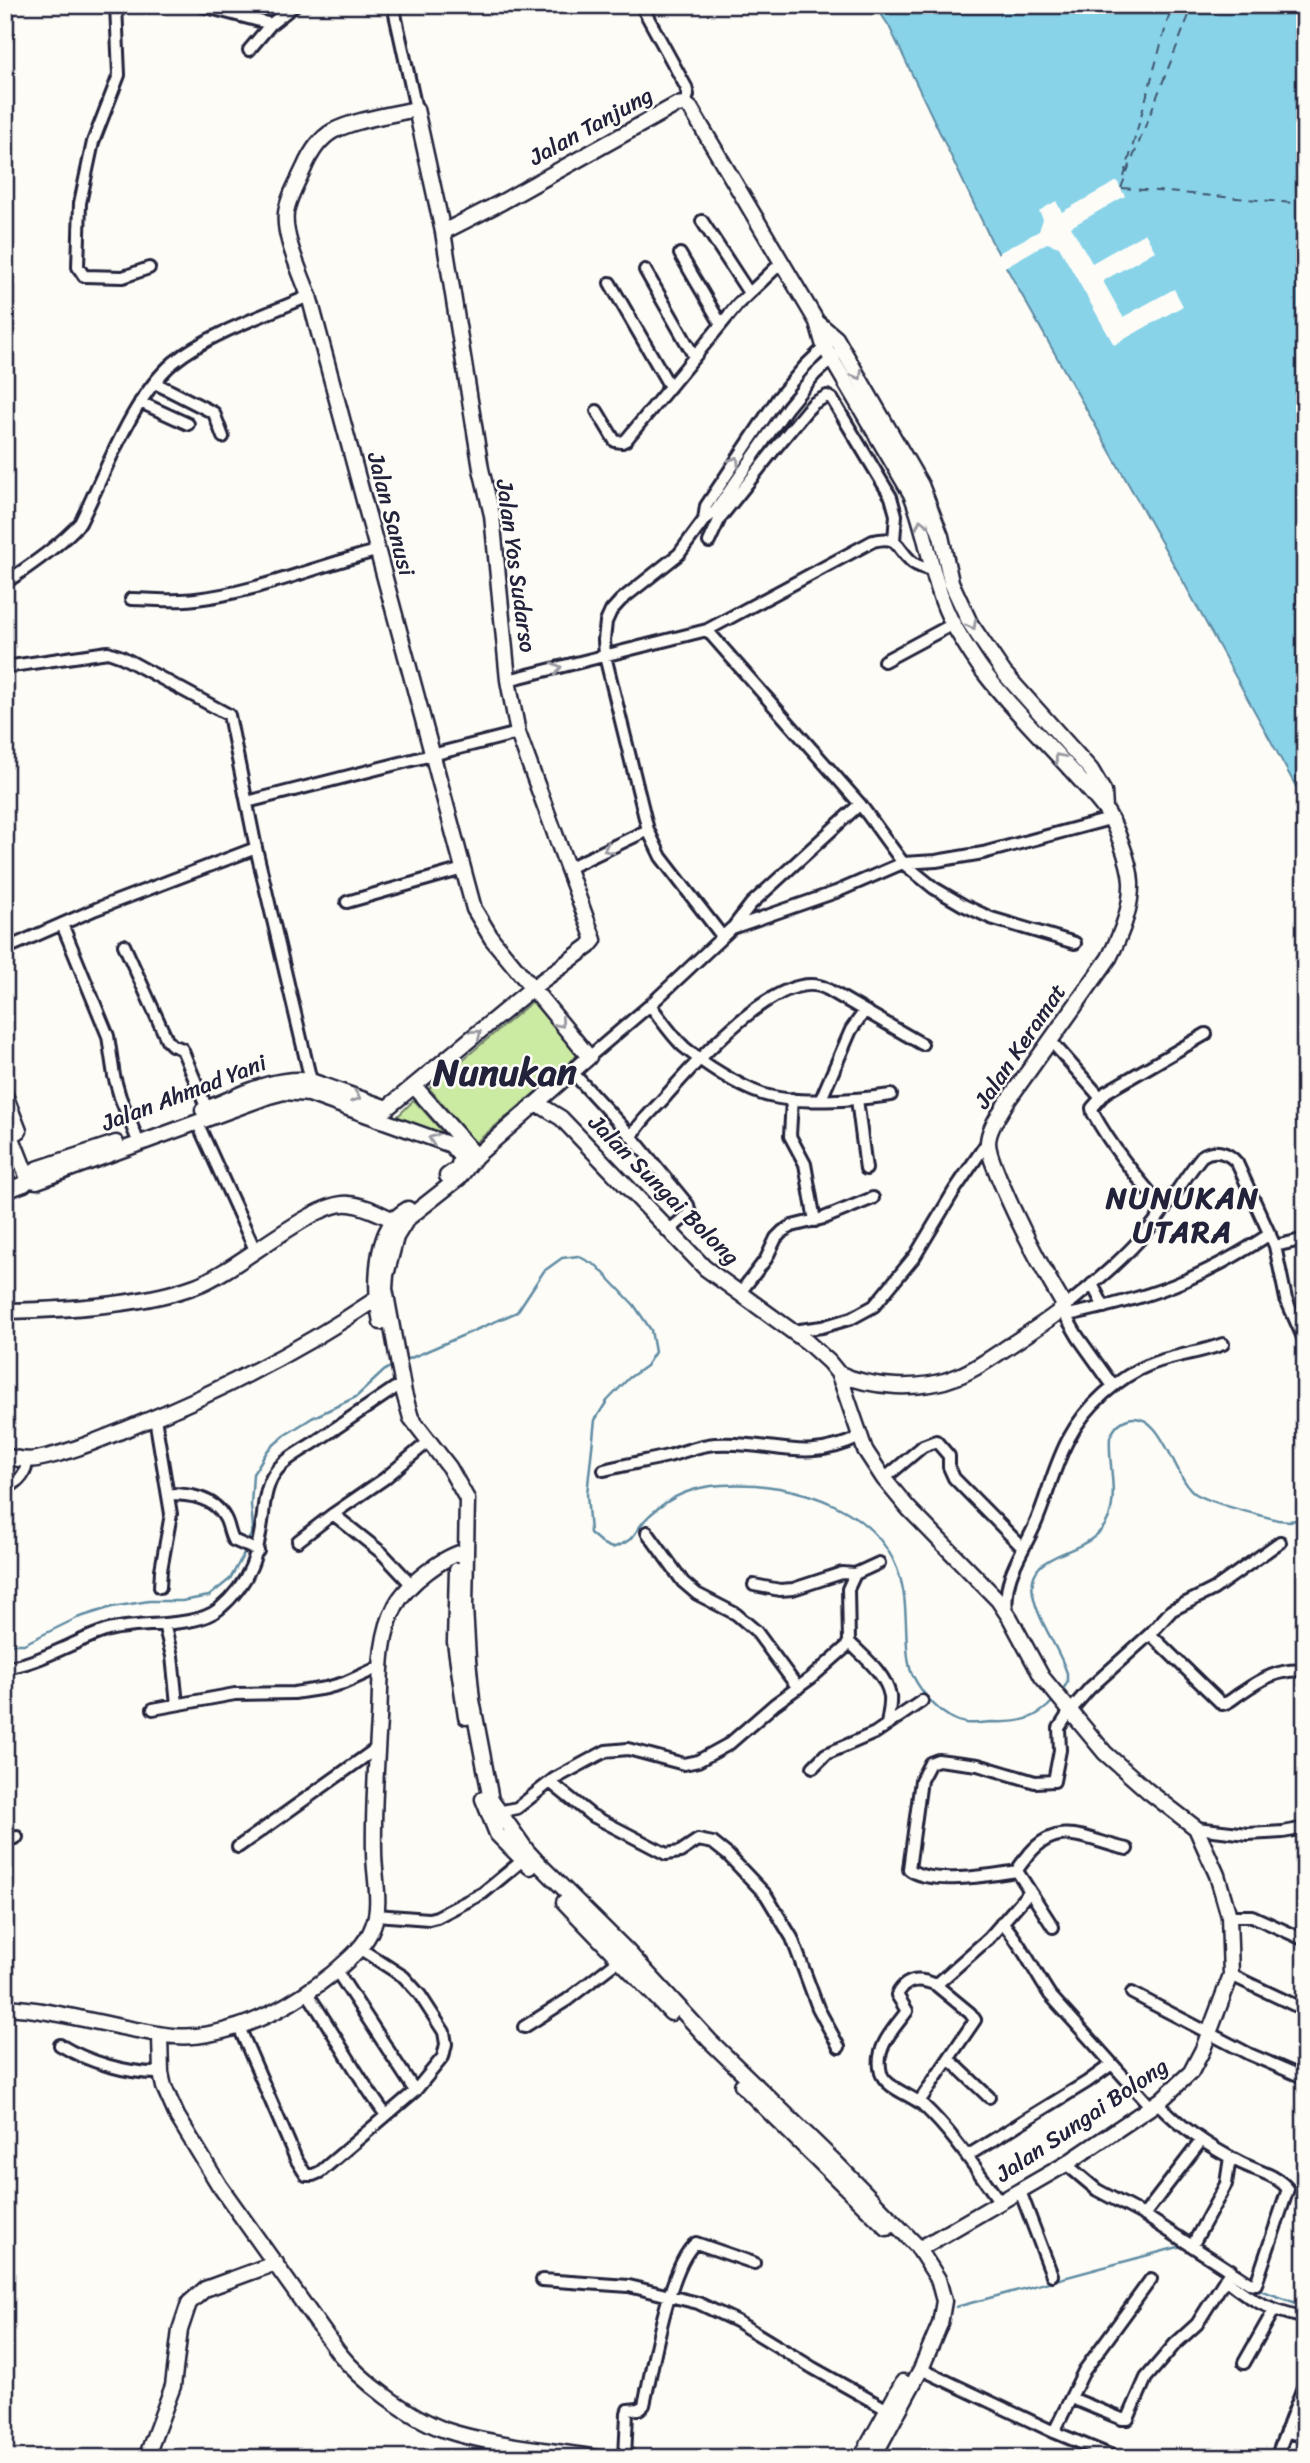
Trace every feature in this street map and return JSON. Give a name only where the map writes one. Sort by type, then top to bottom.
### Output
[{"type":"street","points":[[116,5],[118,75],[93,142],[84,176],[80,203],[78,267],[84,276],[123,277],[149,268]]},
{"type":"street","points":[[199,5],[271,24]]},
{"type":"street","points":[[249,50],[271,24],[295,5]]},
{"type":"street","points":[[393,5],[416,109]]},
{"type":"street","points":[[642,5],[686,87],[688,95],[685,104]]},
{"type":"street","name":"Jalan Tanjung","points":[[443,232],[676,105],[685,104],[834,348]]},
{"type":"street","name":"Jalan Yos Sudarso","points":[[416,109],[443,232],[481,469],[492,515],[508,680],[518,733],[594,940],[531,989]]},
{"type":"street","name":"Jalan Sanusi","points":[[416,109],[346,126],[331,132],[319,142],[307,161],[289,202],[286,216],[289,237],[309,296],[463,869],[480,921],[531,989],[589,1057]]},
{"type":"street","points":[[702,221],[749,293]]},
{"type":"street","points":[[680,254],[720,324]]},
{"type":"street","points":[[597,411],[615,441],[622,443],[720,324],[782,262]]},
{"type":"street","points":[[645,270],[694,356]]},
{"type":"street","points":[[610,283],[670,387]]},
{"type":"street","points":[[6,579],[65,539],[79,523],[140,402],[173,362],[208,341],[309,296]]},
{"type":"street","points":[[722,936],[661,857],[648,830],[605,656],[606,622],[621,600],[679,554],[704,520],[714,513],[787,408],[834,348]]},
{"type":"street","points":[[834,348],[911,494],[918,510],[933,570],[984,646],[1091,771],[1104,792],[1107,814]]},
{"type":"street","points":[[834,348],[921,485],[941,536],[944,585],[953,624],[985,674],[1107,814]]},
{"type":"street","points":[[155,383],[214,413],[223,437]]},
{"type":"street","points":[[709,542],[720,518],[790,430],[814,403],[827,396],[832,399],[891,498],[896,515],[894,540]]},
{"type":"street","points":[[140,402],[188,424]]},
{"type":"street","points":[[508,680],[707,630],[873,541],[887,538],[894,540],[911,561],[933,570]]},
{"type":"street","points":[[131,599],[195,599],[230,593],[275,583],[311,569],[377,551]]},
{"type":"street","points":[[884,661],[953,624]]},
{"type":"street","points":[[707,630],[860,804],[903,863],[934,888],[963,905],[991,918],[1075,943]]},
{"type":"street","points":[[5,667],[108,652],[225,712],[230,719],[311,1081]]},
{"type":"street","points":[[1011,704],[1023,693]]},
{"type":"street","points":[[247,802],[518,733]]},
{"type":"street","points":[[5,1456],[27,1460],[77,1448],[155,1418],[296,1349],[381,1298],[396,1237],[413,1214],[459,1178],[476,1156],[650,1005],[732,928],[751,904],[860,804]]},
{"type":"street","points":[[732,928],[836,892],[903,863],[984,853],[1107,814]]},
{"type":"street","name":"Jalan Keramat","points":[[1063,1311],[1007,1197],[988,1142],[994,1123],[1006,1103],[1109,958],[1119,939],[1127,913],[1131,882],[1124,851],[1107,814]]},
{"type":"street","points":[[568,868],[648,830]]},
{"type":"street","points":[[5,949],[96,909],[257,848]]},
{"type":"street","points":[[347,902],[463,869]]},
{"type":"street","points":[[62,924],[108,1036],[117,1086],[136,1136]]},
{"type":"street","points":[[124,945],[167,1040],[182,1049],[207,1109]]},
{"type":"street","points":[[632,1137],[700,1058],[749,1013],[804,984],[821,985],[864,1013],[922,1044]]},
{"type":"street","points":[[531,989],[382,1114],[451,1145],[461,1157],[458,1168],[394,1220],[385,1238],[376,1275],[405,1422],[458,1498],[472,1700],[489,1793],[498,1812],[533,1858],[623,1956]]},
{"type":"street","points":[[650,1005],[684,1046],[742,1085],[762,1094],[792,1099],[857,1099],[891,1095]]},
{"type":"street","points":[[821,1099],[851,1030],[864,1013]]},
{"type":"street","points":[[1164,1209],[1136,1176],[1098,1122],[1092,1108],[1100,1097],[1206,1034]]},
{"type":"street","points":[[1050,1040],[1100,1097]]},
{"type":"street","points":[[572,1072],[632,1137],[688,1205],[690,1213],[668,1231]]},
{"type":"street","name":"Jalan Ahmad Yani","points":[[5,1191],[34,1175],[44,1180],[136,1136],[277,1081],[311,1081],[382,1114]]},
{"type":"street","points":[[415,1087],[476,1156]]},
{"type":"street","name":"Jalan Ahmad Yani","points":[[107,1152],[285,1092],[309,1094],[382,1114]]},
{"type":"street","name":"Jalan Sungai Bolong","points":[[548,1093],[561,1118],[705,1268],[791,1331],[838,1373],[860,1437],[884,1479],[1008,1614],[1049,1686],[1098,1745],[1119,1766],[1196,1828],[1212,1860],[1229,1916],[1231,1976],[1191,2072],[1181,2084],[1154,2105],[1066,2164],[919,2249]]},
{"type":"street","points":[[5,1095],[34,1175]]},
{"type":"street","points":[[792,1099],[790,1136],[805,1164],[815,1221]]},
{"type":"street","points":[[857,1099],[866,1169]]},
{"type":"street","name":"Jalan Sungai Bolong","points":[[534,1105],[561,1118]]},
{"type":"street","points":[[5,1120],[20,1160],[34,1175]]},
{"type":"street","points":[[197,1122],[256,1251]]},
{"type":"street","points":[[791,1331],[822,1327],[852,1318],[874,1306],[915,1256],[954,1191],[988,1142]]},
{"type":"street","points":[[838,1373],[851,1380],[877,1385],[919,1387],[949,1381],[981,1365],[1063,1311],[1134,1246],[1202,1156],[1212,1151],[1227,1154],[1237,1163],[1275,1246],[1286,1299],[1305,1342]]},
{"type":"street","points":[[739,1294],[766,1259],[782,1231],[873,1198]]},
{"type":"street","points":[[5,1311],[121,1302],[181,1291],[214,1279],[312,1215],[339,1204],[360,1207],[394,1220]]},
{"type":"street","points":[[1063,1311],[1104,1307],[1158,1292],[1225,1262],[1270,1234]]},
{"type":"street","points":[[1275,1246],[1305,1239]]},
{"type":"street","points":[[1092,1284],[1104,1307]]},
{"type":"street","points":[[1063,1311],[1113,1386]]},
{"type":"street","points":[[1008,1614],[1008,1583],[1012,1568],[1037,1520],[1069,1438],[1093,1406],[1113,1386],[1152,1364],[1223,1344]]},
{"type":"street","points":[[5,1667],[22,1665],[112,1628],[164,1624],[208,1615],[218,1609],[247,1576],[257,1551],[268,1486],[275,1472],[396,1382]]},
{"type":"street","points":[[396,1382],[411,1418],[449,1467],[466,1495],[455,1642],[462,1698],[480,1788],[497,1834],[710,2041],[908,2249],[927,2275],[934,2295],[931,2328],[913,2366],[861,2458]]},
{"type":"street","points":[[155,1418],[171,1519],[160,1587]]},
{"type":"street","points":[[604,1470],[704,1445],[742,1444],[815,1452],[841,1446],[860,1437]]},
{"type":"street","points":[[884,1479],[922,1446],[936,1441],[949,1456],[948,1467],[954,1478],[1023,1548]]},
{"type":"street","points":[[298,1541],[384,1479],[422,1447]]},
{"type":"street","points":[[5,1489],[21,1478],[27,1460]]},
{"type":"street","points":[[168,1494],[193,1495],[215,1506],[225,1517],[234,1541],[257,1551]]},
{"type":"street","points":[[333,1514],[382,1553],[413,1586]]},
{"type":"street","points":[[647,1532],[683,1581],[697,1594],[736,1614],[756,1631],[798,1688]]},
{"type":"street","points":[[1127,1849],[1077,1834],[1049,1837],[1039,1843],[1017,1871],[960,1878],[919,1875],[909,1869],[921,1780],[930,1763],[938,1760],[978,1765],[1035,1782],[1052,1782],[1055,1779],[1060,1750],[1059,1728],[1066,1707],[1150,1634],[1172,1610],[1207,1593],[1280,1542]]},
{"type":"street","points":[[5,2007],[31,2009],[160,2036],[195,2036],[239,2027],[266,2017],[307,1993],[359,1948],[371,1932],[376,1915],[374,1836],[385,1640],[397,1603],[433,1567],[462,1552]]},
{"type":"street","points":[[754,1585],[780,1590],[793,1589],[842,1573],[855,1574],[879,1563]]},
{"type":"street","points":[[498,1812],[517,1808],[550,1782],[597,1754],[617,1748],[684,1764],[698,1761],[729,1744],[775,1704],[839,1655],[849,1642],[848,1589],[855,1574]]},
{"type":"street","points":[[164,1624],[172,1656],[177,1704]]},
{"type":"street","points":[[1150,1634],[1222,1704],[1278,1672],[1305,1671]]},
{"type":"street","points":[[849,1642],[887,1686],[890,1700],[887,1725]]},
{"type":"street","points":[[153,1709],[235,1694],[294,1693],[326,1688],[382,1666]]},
{"type":"street","points":[[813,1767],[826,1754],[887,1725],[922,1701]]},
{"type":"street","points":[[238,1847],[377,1748]]},
{"type":"street","points":[[550,1782],[592,1815],[666,1854],[680,1852],[698,1840],[713,1843],[728,1854],[765,1895],[792,1938],[818,2008],[839,2047]]},
{"type":"street","points":[[1196,1828],[1248,1834],[1305,1828]]},
{"type":"street","points":[[5,1842],[17,1837]]},
{"type":"street","points":[[376,1915],[429,1919],[437,1917],[483,1893],[523,1860]]},
{"type":"street","points":[[1017,1871],[1053,1927]]},
{"type":"street","points":[[936,1985],[989,1938],[1030,1891]]},
{"type":"street","points":[[1229,1916],[1252,1916],[1305,1940]]},
{"type":"street","points":[[1002,1922],[1025,1951],[1050,1995],[1112,2064],[1154,2105],[1201,2141],[1276,2179],[1288,2189],[1256,2284],[1228,2274]]},
{"type":"street","points":[[239,2027],[287,2142],[306,2175],[320,2172],[415,2091],[443,2057],[446,2044],[444,2032],[421,1995],[404,1977],[359,1948]]},
{"type":"street","points":[[524,2027],[567,2000],[623,1956]]},
{"type":"street","points":[[336,1970],[415,2091]]},
{"type":"street","points":[[1231,1976],[1305,2010]]},
{"type":"street","points":[[919,2102],[975,2020],[970,2012],[936,1985],[922,1980],[910,1981],[898,1991],[897,1996],[907,2011],[882,2048],[880,2067],[885,2081],[919,2102],[933,2115],[1000,2202]]},
{"type":"street","points":[[307,1993],[360,2080],[386,2115]]},
{"type":"street","points":[[1132,1993],[1209,2034],[1305,2078]]},
{"type":"street","points":[[160,2036],[161,2073],[170,2102],[219,2185],[348,2365],[369,2384],[412,2413],[456,2433],[597,2458]]},
{"type":"street","points":[[60,2045],[101,2063],[145,2073],[161,2073]]},
{"type":"street","points":[[949,2059],[989,2097]]},
{"type":"street","points":[[967,2156],[1112,2064]]},
{"type":"street","points":[[1144,2215],[1201,2141]]},
{"type":"street","points":[[1192,2246],[1226,2184],[1230,2157]]},
{"type":"street","points":[[1066,2164],[1097,2190],[1144,2215],[1192,2246],[1228,2274],[1251,2300],[1274,2310],[1305,2318]]},
{"type":"street","points":[[830,2166],[919,2249],[938,2279],[944,2301],[940,2324],[921,2370],[873,2458]]},
{"type":"street","points":[[1020,2191],[1052,2275]]},
{"type":"street","points":[[625,2458],[627,2413],[628,2410],[639,2409],[644,2405],[670,2295],[681,2262],[696,2243],[754,2263]]},
{"type":"street","points":[[146,2458],[173,2386],[180,2330],[189,2303],[205,2290],[276,2263]]},
{"type":"street","points":[[1071,2398],[1128,2419],[1146,2378],[1175,2344],[1197,2324],[1228,2274]]},
{"type":"street","points":[[542,2280],[620,2285],[698,2302],[720,2312],[888,2410]]},
{"type":"street","points":[[1054,2432],[1097,2351],[1151,2280]]},
{"type":"street","points":[[1244,2363],[1274,2310]]},
{"type":"street","points":[[921,2370],[1117,2458]]},
{"type":"street","points":[[1276,2458],[1305,2382]]},
{"type":"street","points":[[1286,2431],[1305,2437]]},
{"type":"green space","points":[[534,1000],[580,1055],[475,1143],[429,1088]]},
{"type":"green space","points":[[414,1100],[448,1138],[397,1117]]},
{"type":"water","points":[[875,5],[1305,5],[1305,803],[992,242],[889,26]]},
{"type":"pier","points":[[1117,181],[1125,196],[1071,227],[1092,263],[1145,233],[1155,251],[1103,281],[1123,317],[1174,289],[1183,306],[1114,345],[1059,247],[1047,243],[1003,268],[995,255],[1039,231],[1043,219],[1039,211],[1056,201],[1062,212]]},
{"type":"waterway","points":[[404,1361],[517,1312],[544,1271],[562,1258],[578,1256],[597,1266],[634,1305],[651,1330],[655,1352],[646,1366],[629,1378],[607,1401],[595,1420],[587,1494],[590,1533],[612,1548],[621,1545],[632,1538],[644,1521],[666,1502],[683,1493],[702,1488],[750,1485],[808,1495],[835,1505],[859,1520],[879,1539],[894,1562],[903,1590],[912,1674],[921,1690],[941,1711],[966,1723],[1011,1722],[1034,1716],[1054,1700]]},
{"type":"waterway","points":[[248,1543],[253,1528],[253,1474],[268,1450],[285,1435],[312,1418],[356,1397],[394,1365]]},
{"type":"waterway","points":[[1061,1692],[1067,1683],[1067,1673],[1036,1604],[1033,1578],[1039,1567],[1049,1560],[1089,1541],[1101,1531],[1109,1517],[1113,1498],[1110,1437],[1122,1422],[1140,1419],[1150,1425],[1159,1435],[1188,1486],[1196,1494],[1278,1520],[1305,1519]]},
{"type":"waterway","points":[[5,1644],[24,1644],[77,1618],[112,1607],[209,1596],[230,1579],[246,1550]]},
{"type":"waterway","points":[[956,2307],[1182,2246]]},
{"type":"waterway","points":[[1254,2288],[1305,2306]]},
{"type":"ferry route","points":[[1124,177],[1172,5]]},
{"type":"ferry route","points":[[1121,188],[1193,5]]},
{"type":"ferry route","points":[[1122,188],[1305,204]]},
{"type":"district","name":"Nunukan","points":[[505,1072]]},
{"type":"district","name":"NUNUKAN UTARA","points":[[1183,1215]]}]
